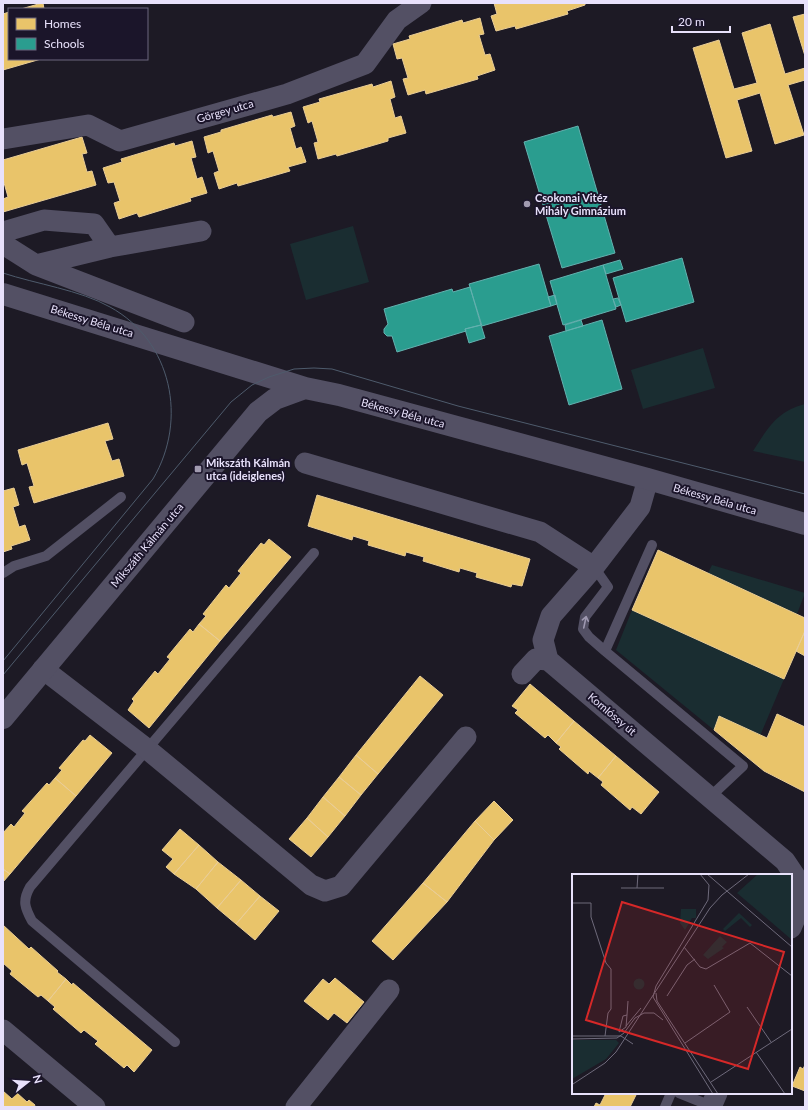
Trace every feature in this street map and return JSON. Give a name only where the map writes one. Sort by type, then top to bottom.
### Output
[{"type":"street","name":"Görgey utca","points":[[3,140],[88,125],[120,140],[287,94],[366,64],[397,20],[421,3]]},
{"type":"street","points":[[3,232],[44,220],[94,224],[110,247]]},
{"type":"street","points":[[36,265],[110,247],[202,231]]},
{"type":"street","points":[[3,244],[36,265],[184,322]]},
{"type":"street","name":"Békessy Béla utca","points":[[3,294],[145,336],[304,388],[339,395],[648,479],[805,524]]},
{"type":"street","name":"Mikszáth Kálmán utca","points":[[3,718],[258,412],[275,399],[304,388]]},
{"type":"street","points":[[305,463],[540,532],[594,567]]},
{"type":"street","points":[[522,674],[536,659],[548,660],[543,640],[550,616],[594,567],[640,507],[648,479]]},
{"type":"street","name":"Komlóssy út","points":[[548,660],[785,861],[801,884],[799,909],[792,926]]},
{"type":"street","points":[[43,669],[147,749],[311,885],[325,891],[341,886],[466,738]]},
{"type":"street","points":[[296,1107],[389,990]]},
{"type":"street","points":[[3,1030],[95,1107]]},
{"type":"lane","points":[[3,573],[14,566],[46,556],[121,498]]},
{"type":"lane","points":[[605,651],[652,545]]},
{"type":"lane","points":[[175,1042],[32,921],[26,911],[24,897],[147,749],[314,553]]},
{"type":"lane","points":[[594,567],[608,587],[585,617],[583,629],[589,637],[605,651],[743,766],[710,797]]},
{"type":"lane","points":[[665,1107],[671,1094]]},
{"type":"lane","points":[[683,1094],[713,1102]]},
{"type":"green space","points":[[353,226],[369,282],[306,300],[290,244]]},
{"type":"green space","points":[[703,348],[715,388],[643,409],[631,370]]},
{"type":"green space","points":[[805,404],[805,462],[753,451],[769,428],[780,416],[795,407]]},
{"type":"green space","points":[[712,565],[805,593],[797,614],[708,573]]},
{"type":"green space","points":[[632,610],[784,679],[760,736],[719,716],[714,730],[616,650]]},
{"type":"building: Homes","points":[[42,3],[44,8],[24,8]]},
{"type":"building: Homes","points":[[494,3],[585,3],[585,5],[567,11],[568,14],[516,29],[515,26],[496,31],[491,16],[497,14]]},
{"type":"building: Homes","points":[[8,12],[8,60],[38,60],[3,70],[3,14]]},
{"type":"building: Homes","points":[[805,14],[805,56],[793,17]]},
{"type":"building: Homes","points":[[480,18],[484,34],[479,35],[485,55],[490,54],[495,70],[477,76],[478,79],[426,94],[425,90],[408,95],[403,79],[408,78],[402,58],[397,59],[393,44],[410,39],[409,36],[462,20],[463,23]]},
{"type":"building: Homes","points":[[770,24],[785,74],[805,68],[805,80],[788,85],[804,135],[775,144],[760,93],[737,100],[752,151],[726,158],[693,48],[719,40],[734,89],[757,83],[742,33]]},
{"type":"building: Homes","points":[[391,81],[395,97],[390,99],[395,118],[401,116],[406,133],[388,138],[388,141],[337,156],[336,154],[318,159],[314,143],[318,142],[312,121],[308,123],[303,107],[320,102],[319,99],[372,84],[373,87]]},
{"type":"building: Homes","points":[[291,112],[295,126],[290,128],[296,149],[301,147],[306,162],[288,167],[290,171],[238,186],[237,183],[219,189],[214,173],[219,171],[213,151],[208,153],[204,137],[221,132],[221,130],[272,115],[273,117]]},
{"type":"building: Homes","points":[[82,137],[87,153],[82,154],[87,172],[92,171],[96,185],[3,212],[3,199],[8,197],[3,179],[3,160]]},
{"type":"building: Homes","points":[[192,141],[196,157],[191,158],[197,179],[202,177],[207,193],[190,198],[191,201],[139,217],[137,213],[119,219],[114,203],[120,201],[114,182],[108,183],[103,168],[122,162],[121,159],[174,143],[175,146]]},
{"type":"building: Homes","points":[[108,423],[113,439],[105,441],[112,461],[119,459],[124,476],[34,503],[29,487],[34,486],[27,463],[22,465],[18,450]]},
{"type":"building: Homes","points":[[14,488],[19,505],[13,507],[19,527],[25,525],[30,540],[11,546],[12,549],[3,552],[3,491]]},
{"type":"building: Homes","points":[[317,495],[530,559],[522,586],[512,584],[511,587],[476,577],[477,573],[460,568],[459,572],[423,561],[424,557],[406,552],[405,556],[368,545],[369,541],[353,536],[352,540],[308,526]]},
{"type":"building: Homes","points":[[269,539],[291,557],[220,641],[199,624],[206,616],[203,614],[226,585],[229,588],[241,573],[238,571],[261,543],[264,545]]},
{"type":"building: Homes","points":[[658,550],[805,618],[805,631],[784,679],[632,610]]},
{"type":"building: Homes","points":[[199,624],[220,641],[149,728],[128,710],[134,701],[132,699],[155,671],[158,674],[170,659],[167,657],[190,629],[193,632]]},
{"type":"building: Homes","points":[[805,631],[805,656],[796,651]]},
{"type":"building: Homes","points":[[420,676],[443,695],[378,774],[356,755]]},
{"type":"building: Homes","points":[[530,684],[574,721],[556,743],[548,735],[545,738],[515,713],[518,710],[512,706]]},
{"type":"building: Homes","points":[[777,714],[805,727],[805,792],[764,771],[714,730],[719,716],[767,738]]},
{"type":"building: Homes","points":[[574,721],[616,756],[598,778],[589,771],[588,774],[559,749],[561,747],[556,743]]},
{"type":"building: Homes","points":[[90,735],[112,753],[76,796],[55,778],[62,770],[59,768],[83,740],[85,741]]},
{"type":"building: Homes","points":[[356,755],[378,774],[361,795],[339,777]]},
{"type":"building: Homes","points":[[616,756],[659,792],[641,814],[632,807],[630,810],[601,785],[603,782],[598,778]]},
{"type":"building: Homes","points":[[339,777],[361,795],[345,816],[323,797]]},
{"type":"building: Homes","points":[[55,778],[76,796],[10,874],[3,869],[3,833],[11,824],[14,827],[25,813],[22,811],[47,783],[49,785]]},
{"type":"building: Homes","points":[[323,797],[345,816],[328,837],[307,818]]},
{"type":"building: Homes","points":[[494,801],[513,820],[494,840],[475,821]]},
{"type":"building: Homes","points":[[307,818],[328,837],[311,857],[289,839]]},
{"type":"building: Homes","points":[[475,821],[494,840],[447,902],[423,883]]},
{"type":"building: Homes","points":[[180,829],[199,845],[174,874],[166,867],[173,859],[162,850]]},
{"type":"building: Homes","points":[[199,845],[218,862],[196,889],[174,874]]},
{"type":"building: Homes","points":[[218,862],[241,880],[217,908],[196,889]]},
{"type":"building: Homes","points":[[3,869],[10,874],[3,882]]},
{"type":"building: Homes","points":[[241,880],[260,896],[236,924],[217,908]]},
{"type":"building: Homes","points":[[423,883],[447,902],[393,960],[372,941]]},
{"type":"building: Homes","points":[[260,896],[279,911],[255,940],[236,924]]},
{"type":"building: Homes","points":[[3,925],[29,949],[31,947],[66,979],[48,1001],[41,995],[38,997],[10,974],[12,971],[3,963]]},
{"type":"building: Homes","points":[[335,978],[364,1002],[347,1023],[334,1013],[328,1020],[304,1001],[323,979],[329,984]]},
{"type":"building: Homes","points":[[66,979],[72,985],[73,983],[152,1050],[134,1072],[127,1065],[124,1068],[95,1044],[98,1041],[84,1030],[81,1033],[53,1009],[55,1007],[48,1001]]},
{"type":"building: Homes","points":[[805,1065],[805,1091],[792,1086],[800,1067],[803,1069]]},
{"type":"building: Homes","points":[[3,1091],[12,1099],[17,1093],[27,1102],[29,1100],[35,1105],[34,1107],[3,1107]]},
{"type":"building: Homes","points":[[606,1094],[636,1094],[630,1107],[594,1107],[596,1103],[600,1105]]},
{"type":"building: Schools","points":[[578,126],[615,253],[562,268],[524,142]]},
{"type":"building: Schools","points":[[682,258],[694,302],[626,322],[613,278]]},
{"type":"building: Schools","points":[[620,260],[623,269],[606,274],[603,265]]},
{"type":"building: Schools","points":[[539,264],[551,306],[482,326],[469,284]]},
{"type":"building: Schools","points":[[603,265],[616,309],[563,325],[550,281]]},
{"type":"building: Schools","points":[[470,287],[481,325],[397,352],[392,336],[387,336],[384,333],[384,329],[388,324],[384,309],[452,289],[453,292]]},
{"type":"building: Schools","points":[[555,295],[557,304],[551,306],[548,297]]},
{"type":"building: Schools","points":[[618,298],[621,305],[616,307],[613,299]]},
{"type":"building: Schools","points":[[581,320],[583,326],[566,331],[565,325]]},
{"type":"building: Schools","points":[[602,320],[622,389],[569,405],[549,336]]},
{"type":"building: Schools","points":[[481,325],[485,338],[469,343],[465,329]]},
{"type":"tram line","points":[[3,273],[85,296],[110,307],[131,322],[148,340],[160,361],[168,384],[171,408],[170,432],[164,456],[153,479],[3,661]]},
{"type":"tram line","points":[[3,675],[231,402],[252,385],[269,377],[294,369],[332,369],[458,406],[805,494]]},
{"type":"place","name":"Csokonai Vitéz Mihály Gimnázium","points":[[527,204]]},
{"type":"place","name":"Mikszáth Kálmán utca (ideiglenes)","points":[[198,469]]}]
